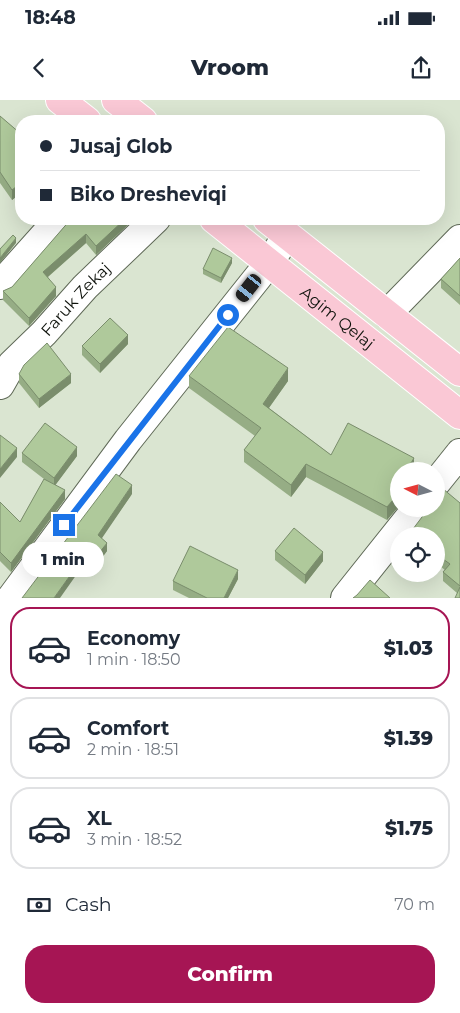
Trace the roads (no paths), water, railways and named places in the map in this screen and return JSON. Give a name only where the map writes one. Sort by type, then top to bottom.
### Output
[{"type":"main road","points":[[60,100],[79,115]]},
{"type":"main road","points":[[116,100],[135,115]]},
{"type":"main road","name":"Agim Qelaj","points":[[222,225],[460,415]]},
{"type":"main road","name":"Agim Qelaj","points":[[277,227],[460,372]]},
{"type":"street","points":[[0,286],[54,225]]},
{"type":"street","name":"Faruk Zekaj","points":[[0,386],[12,364],[44,333],[85,287],[150,225]]},
{"type":"street","points":[[11,598],[128,440],[270,262],[277,227]]},
{"type":"street","points":[[388,314],[460,239]]},
{"type":"street","points":[[445,472],[460,453]]},
{"type":"street","points":[[345,598],[409,518]]}]
